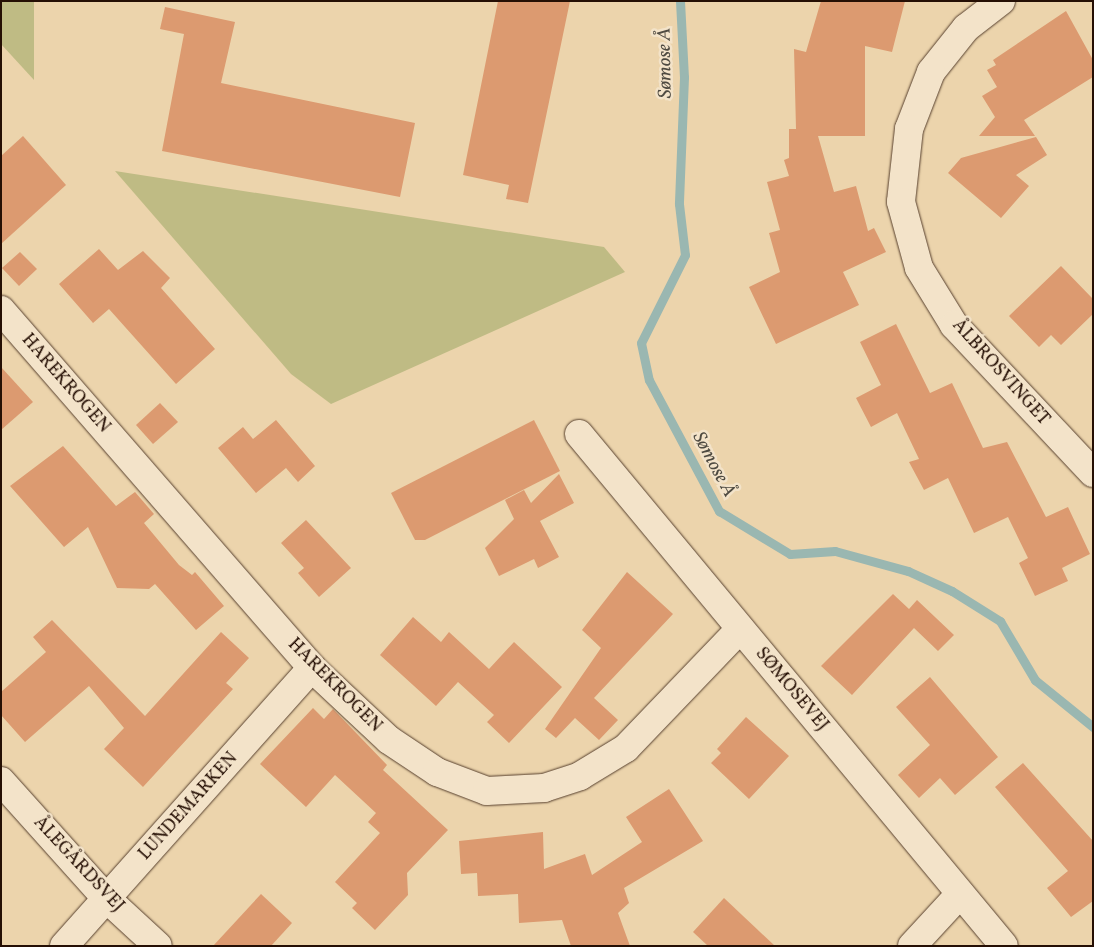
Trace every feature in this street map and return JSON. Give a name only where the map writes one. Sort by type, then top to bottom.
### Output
[{"type":"street","name":"ÅLBROSVINGET","points":[[1001,1],[966,28],[931,72],[909,129],[901,202],[919,268],[954,325],[1093,473]]},
{"type":"street","name":"HAREKROGEN","points":[[1,310],[312,668],[389,740],[437,772],[487,791],[544,788],[580,776],[626,748],[740,628]]},
{"type":"street","name":"SØMOSEVEJ","points":[[579,434],[1004,946]]},
{"type":"street","name":"LUNDEMARKEN","points":[[64,946],[312,668]]},
{"type":"street","name":"ÅLEGÅRDSVEJ","points":[[1,781],[107,899],[158,946]]},
{"type":"street","points":[[912,946],[960,894]]},
{"type":"shaded area","points":[[1,1],[34,1],[34,80],[1,44]]},
{"type":"shaded area","points":[[115,171],[604,247],[625,272],[331,404],[291,374]]},
{"type":"building","points":[[498,1],[570,1],[528,203],[506,199],[509,185],[463,175]]},
{"type":"building","points":[[821,1],[905,1],[892,52],[865,46],[865,136],[818,136],[834,192],[856,186],[868,231],[874,228],[886,252],[843,272],[859,305],[776,344],[749,287],[780,272],[769,233],[780,230],[767,182],[789,176],[784,160],[789,158],[789,129],[796,129],[794,49],[806,52]]},
{"type":"building","points":[[165,7],[235,22],[221,83],[415,123],[400,197],[162,151],[184,34],[160,29]]},
{"type":"building","points":[[1066,11],[1093,60],[1093,77],[1024,120],[1035,136],[979,136],[995,117],[982,96],[997,87],[987,70],[996,65],[993,60]]},
{"type":"building","points":[[23,136],[66,185],[1,244],[1,156]]},
{"type":"building","points":[[1036,137],[1047,155],[1016,175],[1029,186],[1001,218],[948,173],[961,158]]},
{"type":"building","points":[[99,249],[118,270],[143,251],[170,278],[161,288],[215,349],[176,384],[109,309],[93,323],[59,284]]},
{"type":"building","points":[[20,252],[37,269],[19,286],[2,268]]},
{"type":"building","points":[[1061,266],[1093,299],[1093,314],[1061,345],[1051,335],[1039,347],[1009,316]]},
{"type":"building","points":[[896,324],[930,393],[952,383],[983,448],[1007,442],[1046,517],[1068,507],[1090,554],[1062,568],[1068,581],[1035,596],[1019,563],[1028,558],[1008,517],[974,533],[948,478],[924,490],[909,462],[919,459],[897,413],[871,427],[856,398],[881,385],[860,342]]},
{"type":"building","points":[[1,367],[33,402],[1,430]]},
{"type":"building","points":[[160,403],[178,422],[153,444],[136,425]]},
{"type":"building","points":[[276,420],[315,466],[298,482],[286,468],[256,493],[218,448],[243,427],[253,439]]},
{"type":"building","points":[[534,420],[560,471],[425,540],[415,540],[391,493]]},
{"type":"building","points":[[63,446],[116,506],[135,492],[154,514],[144,523],[179,565],[192,575],[195,572],[224,606],[196,630],[155,584],[149,589],[117,588],[88,527],[64,547],[10,486]]},
{"type":"building","points":[[559,474],[574,503],[540,521],[559,557],[538,568],[534,559],[499,576],[485,548],[514,519],[505,500],[524,490],[531,503]]},
{"type":"building","points":[[306,520],[351,568],[319,597],[298,573],[304,568],[281,543]]},
{"type":"building","points":[[627,572],[673,614],[594,698],[618,720],[599,740],[575,718],[556,738],[545,729],[601,648],[582,630]]},
{"type":"building","points":[[893,594],[909,609],[917,600],[954,635],[938,651],[914,628],[852,695],[821,666]]},
{"type":"building","points":[[413,617],[441,642],[449,632],[489,669],[514,642],[562,687],[509,743],[487,722],[494,715],[458,682],[436,706],[380,655]]},
{"type":"building","points":[[52,620],[145,716],[221,632],[249,658],[226,683],[233,689],[143,787],[104,749],[124,728],[89,686],[25,742],[1,715],[1,692],[46,652],[33,637]]},
{"type":"building","points":[[930,677],[998,757],[955,795],[940,778],[919,798],[898,775],[930,745],[896,707]]},
{"type":"building","points":[[313,708],[324,719],[333,709],[387,765],[383,770],[448,830],[407,873],[408,895],[375,930],[352,908],[357,903],[335,882],[380,833],[368,822],[376,813],[335,775],[306,807],[260,764]]},
{"type":"building","points":[[746,717],[789,756],[749,799],[711,763],[721,753],[717,749]]},
{"type":"building","points":[[1023,763],[1093,841],[1093,901],[1071,917],[1047,888],[1068,871],[995,787]]},
{"type":"building","points":[[669,789],[703,841],[624,888],[629,903],[618,913],[630,946],[571,946],[562,920],[519,923],[518,894],[478,896],[477,873],[461,874],[459,841],[543,832],[544,869],[585,854],[592,875],[642,842],[626,817]]},
{"type":"building","points":[[261,894],[292,923],[271,946],[213,946]]},
{"type":"building","points":[[724,898],[775,946],[708,946],[693,932]]},
{"type":"waterway","name":"Sømose Å","points":[[680,1],[684,77],[679,204],[685,255],[641,343],[649,380],[719,511],[790,554],[835,551],[908,571],[952,591],[1000,621],[1035,680],[1093,727]]}]
